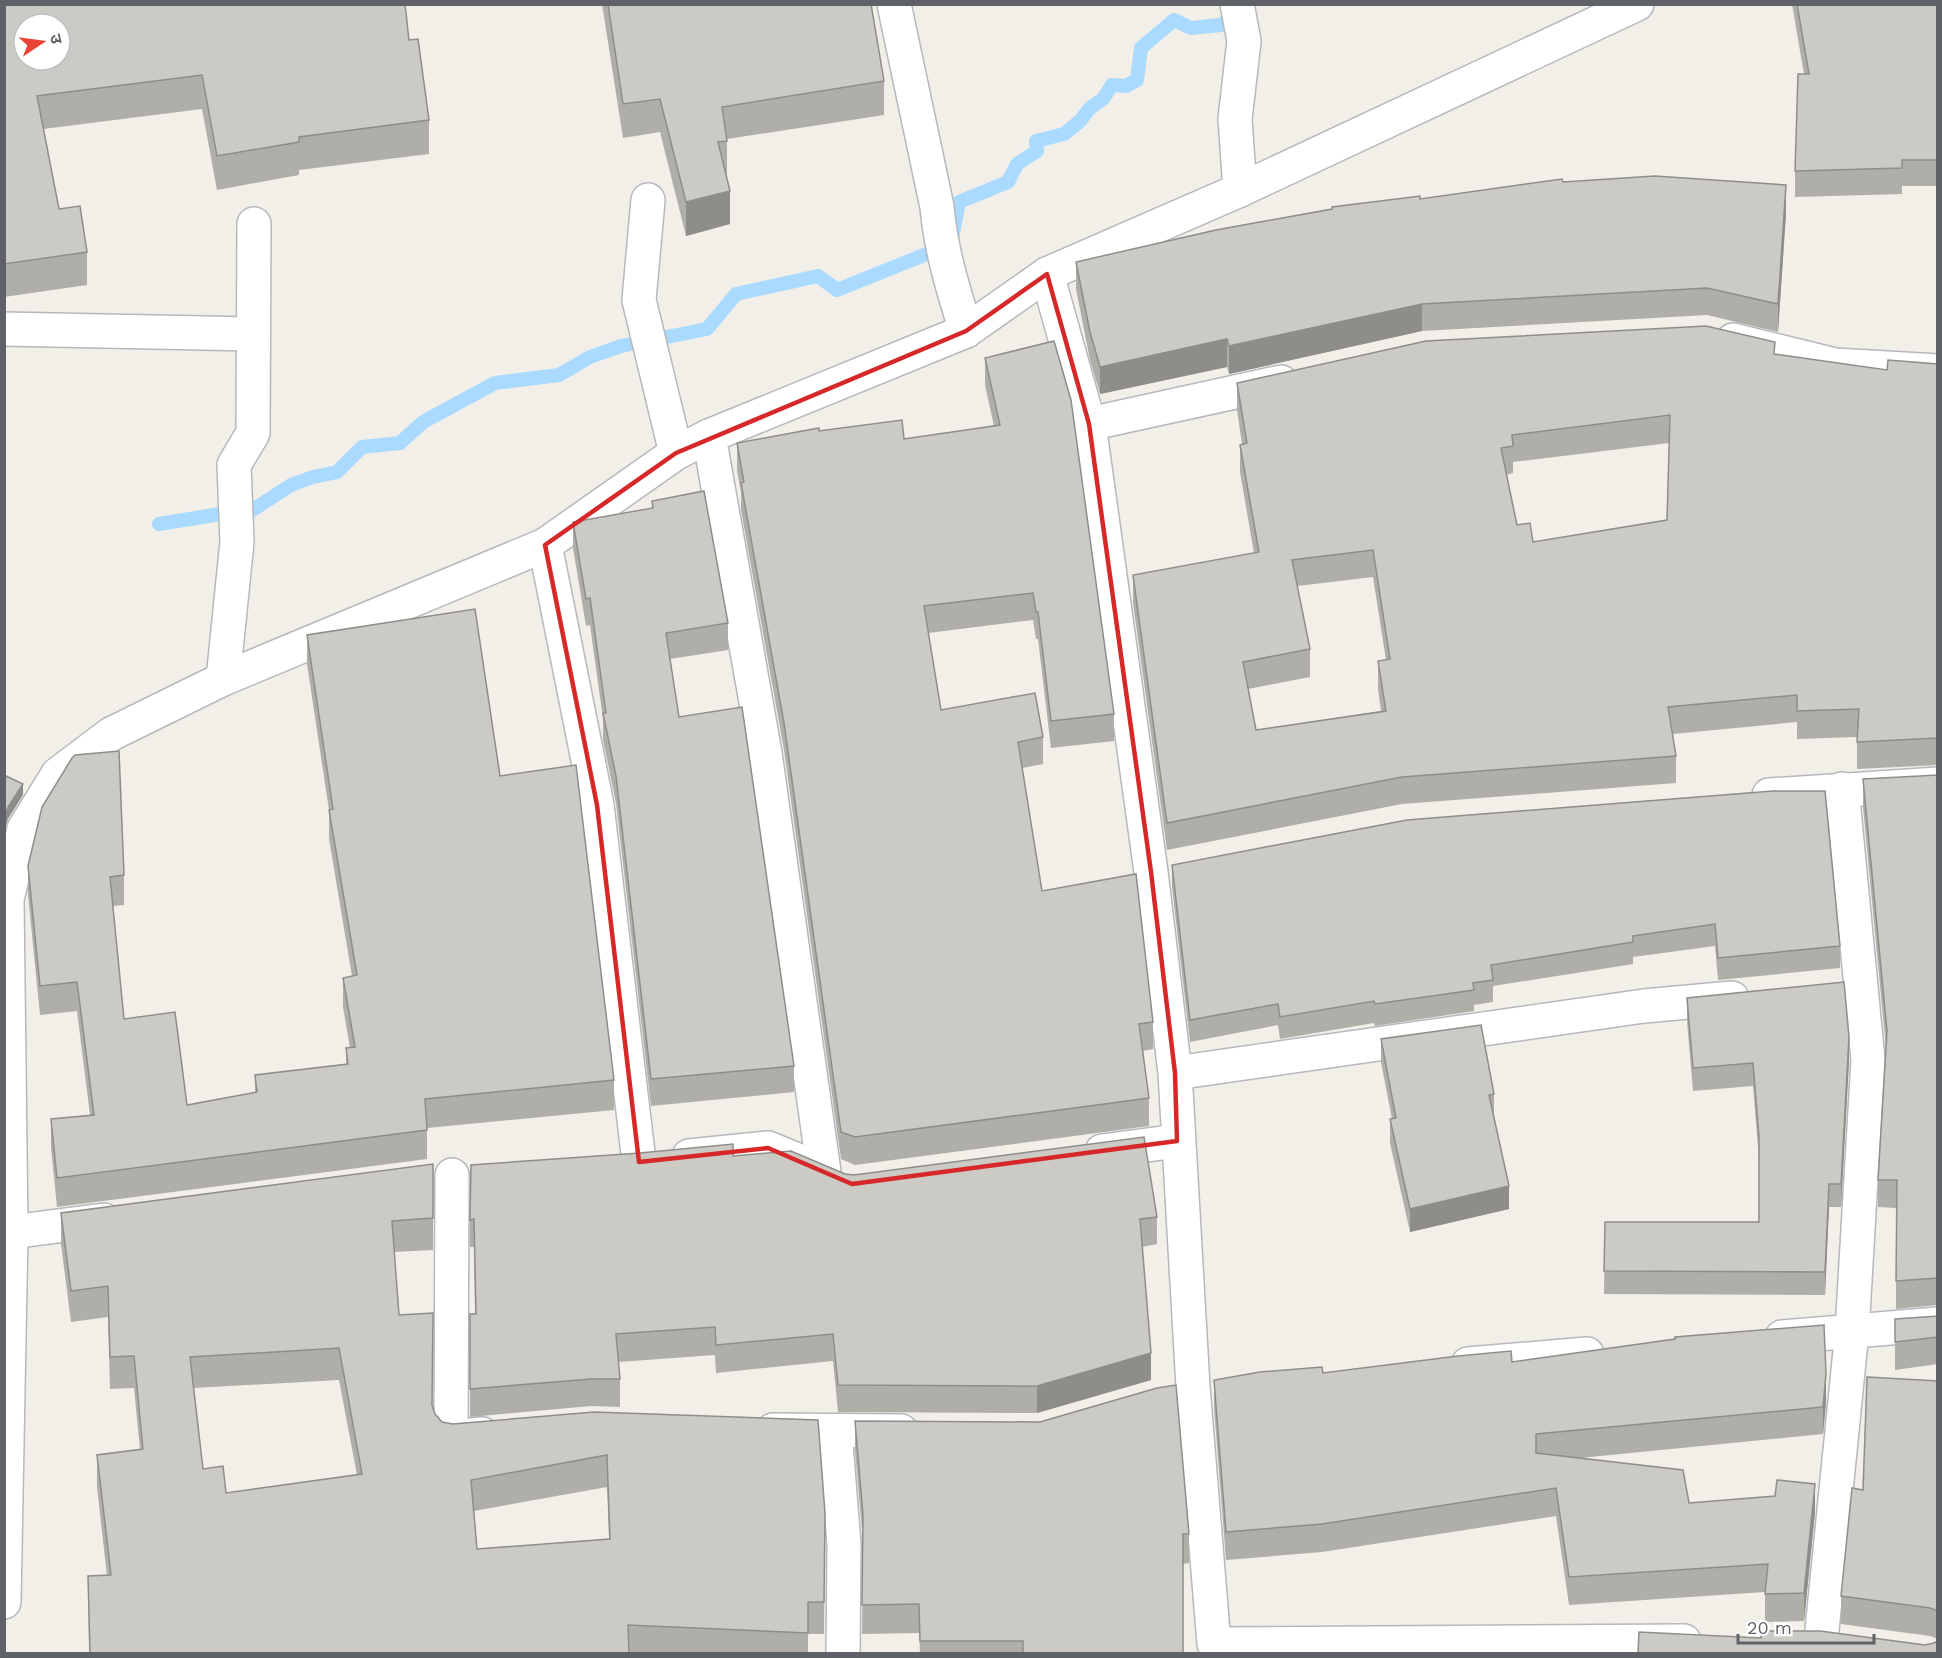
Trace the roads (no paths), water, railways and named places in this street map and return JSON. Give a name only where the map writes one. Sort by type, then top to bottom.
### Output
[{"type":"street","points":[[894,4],[937,207],[943,252],[966,331]]},
{"type":"street","points":[[1237,4],[1244,41],[1235,120],[1240,190]]},
{"type":"street","points":[[4,1602],[11,1232],[6,899],[24,829],[58,774],[111,734],[224,679],[545,545],[676,453],[709,436],[966,331],[1047,274],[1240,190],[1637,4]]},
{"type":"street","points":[[648,200],[639,300],[676,453]]},
{"type":"street","points":[[224,679],[237,542],[234,465],[254,433],[254,224]]},
{"type":"street","points":[[1047,274],[1089,424],[1163,869],[1193,1387],[1214,1648],[1714,1641]]},
{"type":"street","points":[[4,329],[253,334]]},
{"type":"street","points":[[1708,334],[1835,365],[1938,371]]},
{"type":"street","points":[[1089,424],[1308,376]]},
{"type":"street","points":[[604,1164],[768,1148],[838,1178],[709,436]]},
{"type":"street","points":[[545,545],[597,805],[639,1162]]},
{"type":"street","points":[[1736,797],[1938,784]]},
{"type":"street","points":[[1821,1641],[1852,1331],[1868,1060],[1842,789]]},
{"type":"street","points":[[1827,988],[1861,985]]},
{"type":"street","points":[[1174,1073],[1644,1006],[1758,995]]},
{"type":"street","points":[[1072,1155],[1177,1141]]},
{"type":"street","points":[[417,1180],[487,1173]]},
{"type":"street","points":[[452,1175],[451,1437],[510,1432]]},
{"type":"street","points":[[11,1232],[138,1216]]},
{"type":"street","points":[[1758,1339],[1938,1324]]},
{"type":"street","points":[[1440,1366],[1616,1351]]},
{"type":"street","points":[[1160,1397],[1193,1387],[1228,1384]]},
{"type":"street","points":[[743,1429],[926,1431]]},
{"type":"street","points":[[835,1431],[844,1544],[843,1653]]},
{"type":"waterway","points":[[251,511],[291,485],[337,472],[362,447],[400,443],[423,422],[495,383],[559,375],[590,357],[621,346],[707,329],[736,294],[818,276],[837,290],[939,249],[952,239],[959,202],[1008,182],[1017,164],[1037,151],[1036,141],[1064,134],[1080,121],[1090,108],[1103,99],[1112,85],[1126,86],[1137,80],[1141,48],[1174,20],[1191,28],[1221,25],[1239,12]]},
{"type":"waterway","points":[[159,524],[220,514]]}]
